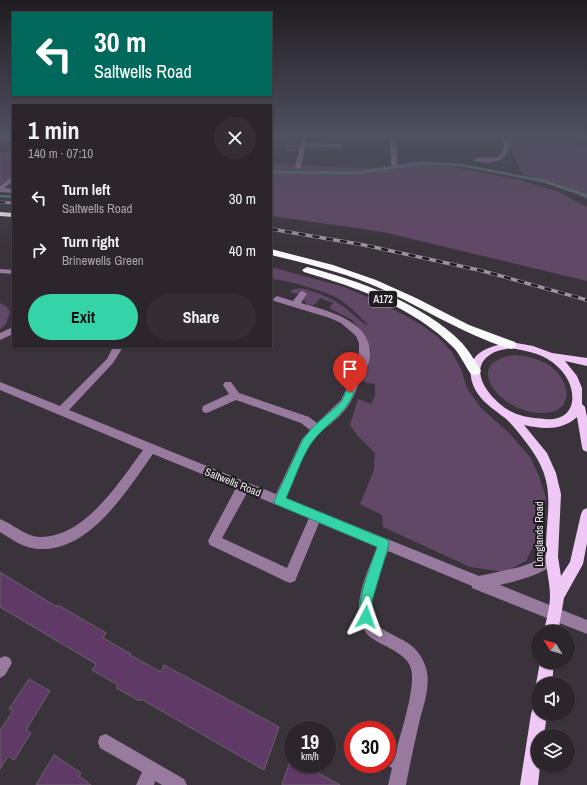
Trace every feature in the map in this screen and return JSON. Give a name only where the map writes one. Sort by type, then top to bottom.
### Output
[{"type":"highway","points":[[0,214],[12,215]]},
{"type":"highway","points":[[0,221],[12,222]]},
{"type":"highway","name":"A172","points":[[272,252],[330,267],[367,280],[412,300],[465,328],[511,345]]},
{"type":"highway","name":"A172","points":[[272,260],[316,272],[358,287],[420,317],[459,346],[475,371]]},
{"type":"main road","points":[[475,371],[478,360],[486,352],[497,347],[511,345],[587,362]]},
{"type":"main road","points":[[546,354],[560,362],[572,374],[579,386],[583,400],[587,447]]},
{"type":"main road","name":"Longlands Road","points":[[475,371],[476,382],[483,394],[493,405],[508,415],[528,436],[543,456],[550,474],[554,494],[555,510],[552,557],[557,596],[552,625]]},
{"type":"main road","name":"Longlands Road","points":[[508,415],[530,423],[552,424],[569,418],[583,400]]},
{"type":"main road","name":"Longlands Road","points":[[557,596],[576,564],[587,514]]},
{"type":"main road","points":[[529,785],[538,721]]},
{"type":"street","points":[[0,190],[12,179]]},
{"type":"street","points":[[0,190],[12,192]]},
{"type":"street","points":[[0,271],[12,272]]},
{"type":"street","points":[[295,305],[303,294]]},
{"type":"street","points":[[277,300],[333,316],[344,321],[356,331],[364,343],[364,362],[345,403],[334,415],[317,429],[306,442],[279,501]]},
{"type":"street","points":[[0,337],[12,331]]},
{"type":"street","points":[[62,411],[110,361],[117,348]]},
{"type":"street","points":[[228,385],[235,396],[305,420],[317,429]]},
{"type":"street","name":"Saltwells Road","points":[[0,386],[587,627]]},
{"type":"street","points":[[207,409],[235,396]]},
{"type":"street","points":[[0,525],[27,540],[39,543],[68,537],[87,526],[101,512],[151,448]]},
{"type":"street","points":[[244,486],[214,542],[290,576],[316,516]]},
{"type":"street","points":[[384,544],[366,601],[366,617],[373,628],[382,637],[408,650],[416,659],[420,682],[397,785]]},
{"type":"street","points":[[477,582],[520,574],[535,568],[552,557]]},
{"type":"street","points":[[106,742],[178,785]]},
{"type":"street","points":[[396,761],[402,764]]},
{"type":"street","points":[[145,785],[152,770]]},
{"type":"shaded area","points":[[272,174],[488,174],[520,180],[559,192],[587,207],[587,281],[383,232],[272,216]]},
{"type":"shaded area","points":[[522,174],[587,174],[587,199],[558,185]]},
{"type":"shaded area","points":[[272,267],[344,287],[384,304],[420,324],[437,336],[451,351],[461,369],[467,388],[481,408],[509,433],[530,457],[539,476],[546,498],[535,543],[526,561],[505,572],[470,567],[383,527],[382,515],[360,504],[374,470],[375,453],[357,435],[350,425],[358,399],[371,404],[375,396],[375,384],[364,381],[360,376],[371,350],[361,331],[352,320],[329,308],[333,303],[320,298],[314,305],[309,306],[305,303],[304,299],[307,294],[290,292],[295,289],[300,289],[322,295],[341,305],[364,324],[368,325],[347,305],[326,293],[306,286],[272,279]]},
{"type":"shaded area","points":[[0,303],[6,306],[10,312],[6,324],[0,329]]},
{"type":"shaded area","points":[[515,355],[539,360],[555,370],[565,386],[565,401],[560,407],[553,412],[541,413],[527,411],[513,405],[501,397],[492,387],[488,377],[490,367],[498,360]]},
{"type":"building","points":[[0,174],[12,174],[12,176],[0,184]]},
{"type":"building","points":[[0,572],[57,607],[58,605],[106,633],[103,638],[131,654],[130,655],[161,672],[164,665],[279,727],[264,770],[141,699],[140,701],[116,688],[118,685],[92,670],[96,664],[0,607]]},
{"type":"building","points":[[29,679],[50,691],[26,730],[31,733],[14,760],[8,756],[0,769],[0,730],[13,711],[9,709]]},
{"type":"building","points":[[54,755],[81,773],[79,776],[91,785],[36,785]]},
{"type":"building","points":[[286,773],[318,773],[340,785],[282,785]]},
{"type":"waterway","points":[[505,174],[543,181],[587,196]]},
{"type":"waterway","points":[[0,196],[12,197]]},
{"type":"railway","points":[[0,202],[12,203]]},
{"type":"railway","points":[[272,229],[364,245],[483,271],[587,300]]},
{"type":"route","points":[[350,393],[340,409],[317,429],[306,442],[279,501],[384,544],[366,601],[366,617]]}]
